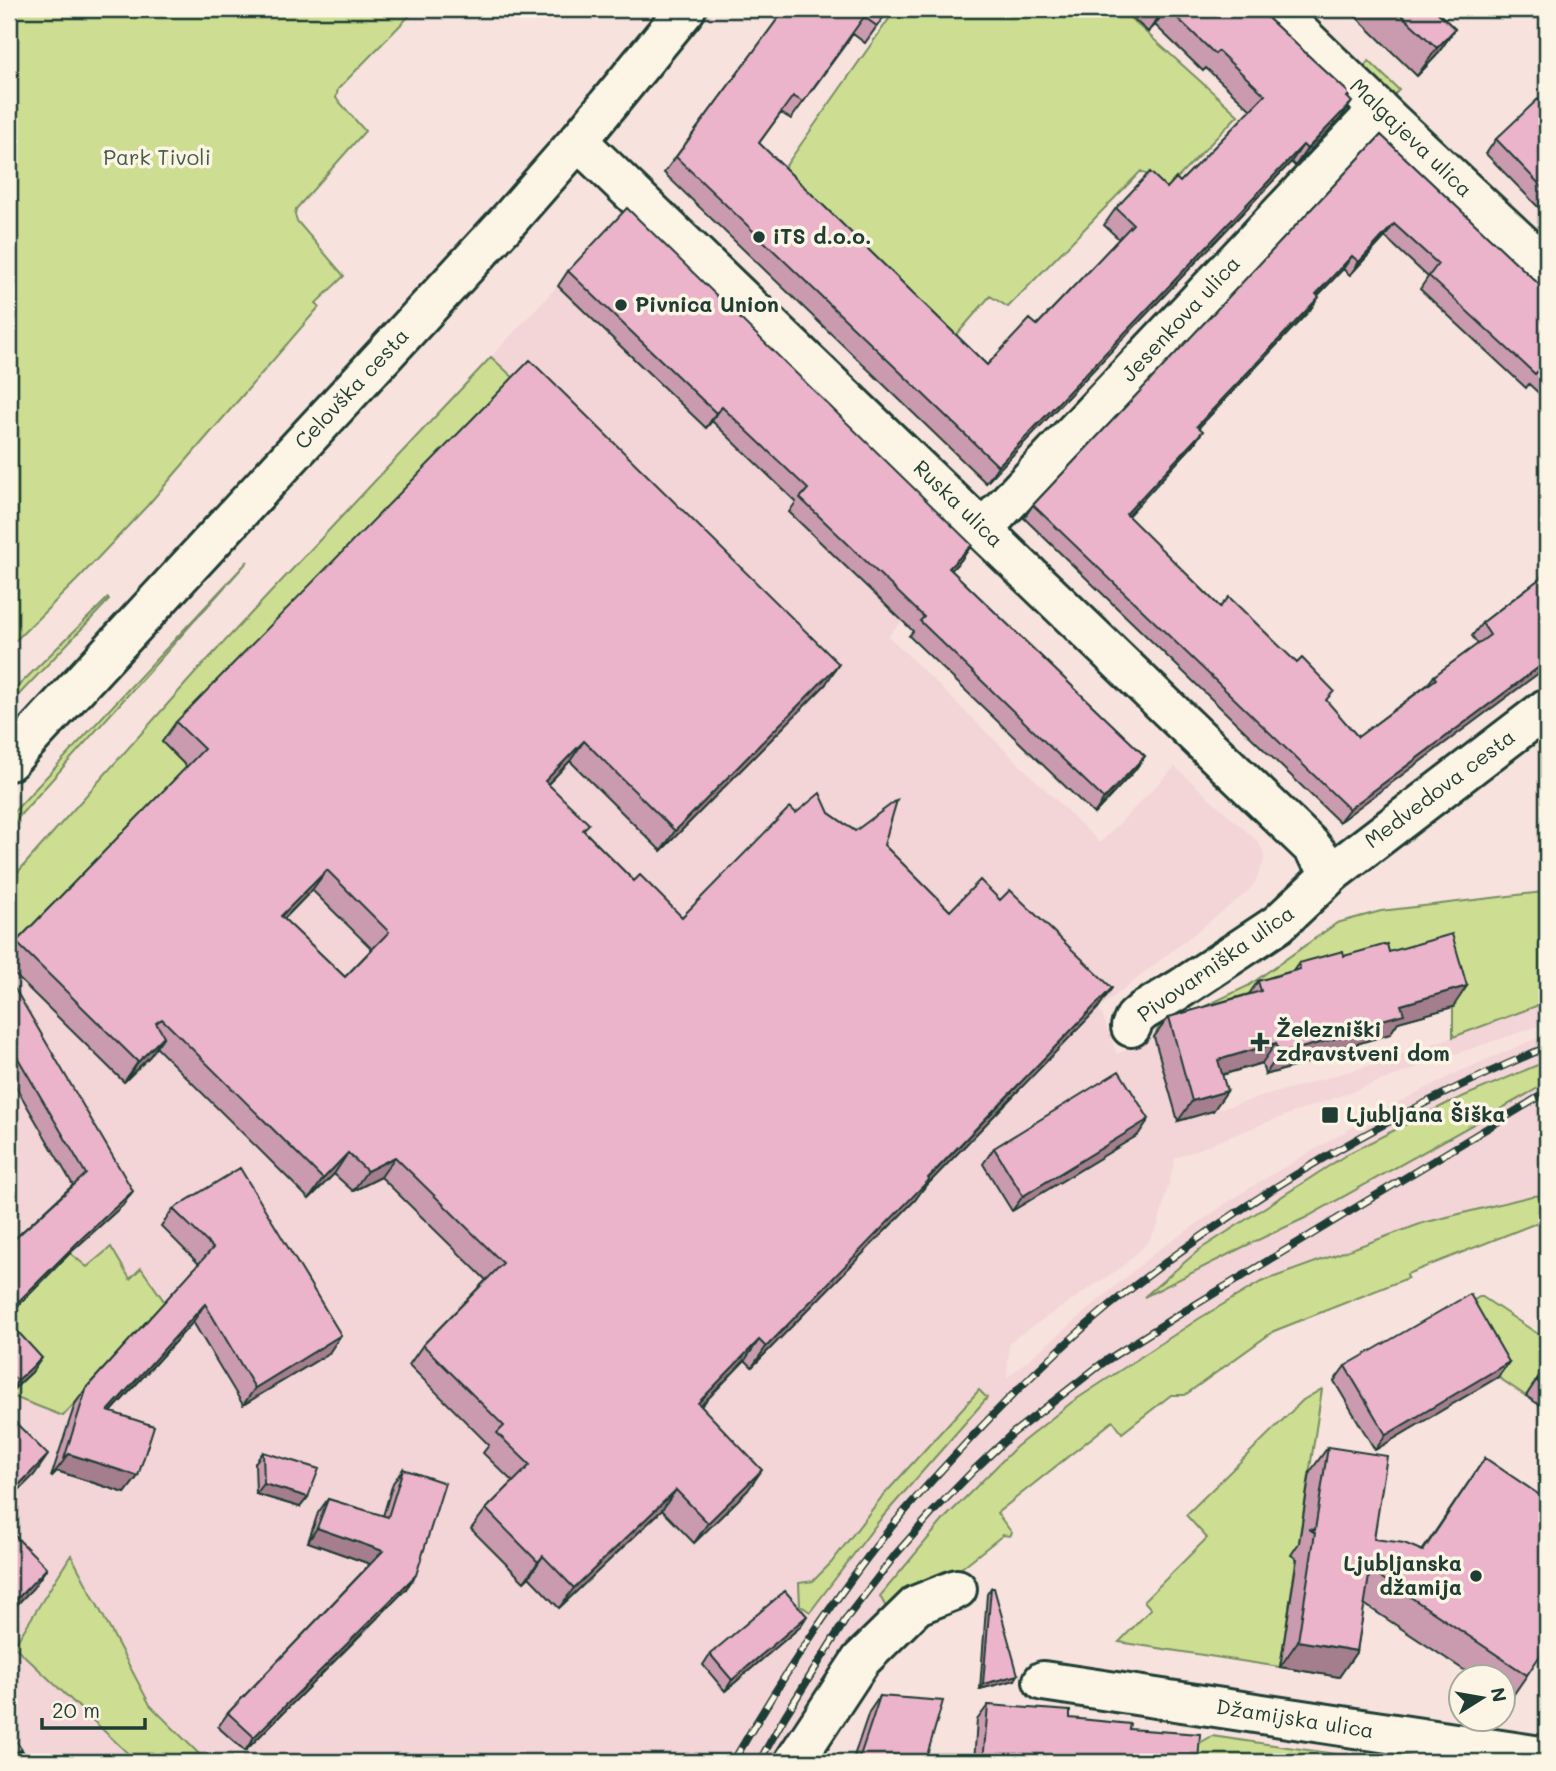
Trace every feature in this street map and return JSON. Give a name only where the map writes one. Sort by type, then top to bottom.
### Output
[{"type":"street","name":"Celovška cesta","points":[[9,761],[508,221],[578,141],[686,9]]},
{"type":"street","name":"Malgajeva ulica","points":[[1275,9],[1547,267]]},
{"type":"street","name":"Jesenkova ulica","points":[[984,528],[1379,109]]},
{"type":"street","name":"Ruska ulica","points":[[578,141],[984,528],[1301,836],[1333,872]]},
{"type":"street","name":"Medvedova cesta","points":[[1333,872],[1547,708]]},
{"type":"street","name":"Pivovarniška ulica","points":[[1131,1027],[1135,1018],[1143,1011],[1278,924],[1333,872]]},
{"type":"street","points":[[794,1762],[861,1660],[918,1605],[957,1589]]},
{"type":"street","name":"Džamijska ulica","points":[[1043,1681],[1547,1757]]},
{"type":"shaded area","points":[[617,223],[961,560],[888,636],[1100,843],[1175,767],[1258,842],[1264,861],[1254,884],[1246,893],[1099,1008],[1117,1054],[1154,1037],[1178,1121],[1368,1066],[1547,1002],[1547,1023],[1273,1120],[1175,1158],[1158,1225],[1148,1242],[1123,1266],[1009,1342],[1007,1378],[1157,1251],[1251,1187],[1377,1113],[1463,1070],[1547,1034],[1547,1195],[1532,1196],[1423,1223],[1261,1282],[1072,1402],[1016,1447],[945,1518],[880,1596],[888,1611],[781,1762],[9,1762],[9,882],[291,569]]},
{"type":"green space","name":"Park Tivoli","points":[[9,9],[416,9],[338,89],[336,98],[365,131],[296,209],[297,221],[344,276],[316,303],[319,307],[147,506],[9,647]]},
{"type":"green space","points":[[896,9],[1120,9],[1238,115],[1167,189],[1141,171],[1008,307],[990,296],[953,339],[780,174]]},
{"type":"green space","points":[[1369,61],[1399,90],[1392,97],[1357,73]]},
{"type":"green space","points":[[491,357],[516,380],[162,742],[190,770],[18,945],[9,936],[9,882],[197,671]]},
{"type":"green space","points":[[248,561],[22,813],[9,829],[9,817]]},
{"type":"green space","points":[[108,598],[109,600],[9,705],[9,695]]},
{"type":"green space","points":[[1543,892],[1547,896],[1547,1002],[1453,1037],[1453,1007],[1154,1037],[1159,1027],[1169,1019],[1191,1013],[1248,986],[1337,923],[1381,911]]},
{"type":"green space","points":[[1547,1061],[1547,1083],[1305,1218],[1144,1297],[1199,1250],[1349,1153],[1448,1103]]},
{"type":"green space","points":[[1547,1195],[1547,1219],[1407,1274],[1408,1278],[1274,1331],[1185,1395],[1171,1395],[1122,1433],[1113,1421],[997,1513],[1012,1533],[1010,1536],[1003,1535],[950,1577],[888,1611],[880,1596],[945,1518],[1016,1447],[1072,1402],[1200,1318],[1261,1282],[1423,1223],[1532,1196]]},
{"type":"green space","points":[[111,1247],[130,1279],[141,1268],[166,1304],[63,1416],[9,1395],[32,1372],[9,1348],[9,1315],[70,1253],[87,1267]]},
{"type":"green space","points":[[1481,1296],[1547,1340],[1547,1364],[1526,1396],[1498,1377],[1459,1309]]},
{"type":"green space","points":[[1322,1389],[1280,1667],[1119,1642],[1151,1609],[1144,1601],[1207,1538],[1186,1515],[1303,1400]]},
{"type":"green space","points":[[979,1390],[987,1398],[879,1521],[810,1612],[800,1605],[799,1583],[813,1581],[831,1563],[881,1498]]},
{"type":"green space","points":[[71,1555],[150,1705],[207,1762],[137,1762],[14,1646]]},
{"type":"green space","points":[[1212,1736],[1389,1762],[1188,1762],[1189,1749]]},
{"type":"building","points":[[785,9],[889,9],[877,26],[864,17],[803,102],[793,96],[759,143],[987,365],[1030,319],[1037,325],[1133,224],[1116,208],[1150,172],[1167,188],[1176,178],[1180,182],[1265,95],[1218,51],[1215,54],[1168,9],[1258,9],[1350,94],[1347,97],[1352,102],[1307,149],[1303,145],[998,466],[676,157]]},
{"type":"building","points":[[1153,9],[1166,9],[1160,15]]},
{"type":"building","points":[[1395,9],[1434,9],[1455,29],[1437,48]]},
{"type":"building","points":[[1538,99],[1547,109],[1547,192],[1496,139]]},
{"type":"building","points":[[1381,135],[1547,292],[1547,380],[1538,371],[1535,374],[1429,276],[1438,264],[1394,224],[1359,262],[1352,256],[1316,294],[1319,297],[1197,426],[1203,431],[1126,514],[1220,607],[1229,597],[1297,663],[1302,658],[1334,691],[1326,700],[1358,737],[1490,635],[1482,623],[1542,577],[1547,577],[1547,661],[1349,809],[1033,505]]},
{"type":"building","points":[[627,208],[972,545],[949,568],[1145,756],[1104,799],[920,621],[924,617],[800,498],[808,489],[722,407],[716,413],[568,271]]},
{"type":"building","points":[[530,360],[839,664],[675,831],[584,741],[545,781],[589,824],[583,830],[634,881],[640,875],[682,917],[790,807],[796,813],[820,793],[829,813],[855,831],[897,800],[884,845],[950,911],[980,880],[1000,900],[1010,890],[1112,988],[766,1347],[759,1340],[698,1403],[762,1470],[708,1523],[676,1490],[574,1588],[543,1556],[538,1562],[486,1509],[530,1465],[497,1433],[504,1426],[423,1345],[503,1263],[395,1157],[367,1171],[348,1153],[323,1179],[162,1019],[156,1023],[164,1036],[138,1062],[16,942],[204,749],[176,722]],"holes":[[[327,870],[389,932],[345,977],[281,916]]]},
{"type":"building","name":"Železniški zdravstveni dom","points":[[1452,934],[1467,986],[1401,1005],[1404,1014],[1361,1026],[1363,1031],[1279,1054],[1276,1043],[1218,1060],[1227,1091],[1192,1101],[1169,1017],[1261,991],[1258,981],[1300,969],[1299,963],[1343,951],[1344,956],[1387,944],[1389,952]]},
{"type":"building","points":[[15,989],[133,1191],[9,1311],[9,1242],[86,1174],[9,1043],[9,993]]},
{"type":"building","points":[[1119,1071],[1149,1119],[1023,1196],[994,1148]]},
{"type":"building","points":[[240,1168],[341,1335],[255,1388],[205,1304],[108,1411],[154,1426],[138,1476],[69,1454],[64,1459],[87,1387],[213,1248],[173,1209]]},
{"type":"building","points":[[1470,1294],[1509,1362],[1386,1435],[1345,1366]]},
{"type":"building","points":[[9,1322],[42,1358],[18,1380],[9,1374]]},
{"type":"building","points":[[1547,1365],[1547,1388],[1537,1381]]},
{"type":"building","points":[[9,1416],[48,1455],[9,1495]]},
{"type":"building","points":[[1328,1447],[1387,1456],[1374,1539],[1404,1543],[1423,1551],[1485,1458],[1547,1500],[1547,1645],[1527,1675],[1518,1669],[1518,1662],[1508,1662],[1370,1570],[1357,1651],[1298,1641],[1315,1533],[1309,1529],[1315,1530]]},
{"type":"building","points":[[263,1452],[319,1469],[308,1497],[264,1484]]},
{"type":"building","points":[[403,1469],[445,1483],[416,1575],[254,1737],[228,1713],[383,1551],[317,1528],[328,1499],[388,1517]]},
{"type":"building","points":[[9,1530],[47,1568],[10,1606],[9,1605]]},
{"type":"building","points":[[991,1588],[994,1588],[1018,1675],[983,1684]]},
{"type":"building","points":[[785,1591],[807,1616],[732,1680],[710,1654]]},
{"type":"building","points":[[880,1696],[943,1701],[925,1762],[858,1762]]},
{"type":"building","points":[[988,1705],[1070,1711],[1070,1718],[1130,1724],[1129,1729],[1200,1734],[1198,1762],[1144,1759],[1144,1762],[983,1762]]},
{"type":"railway","points":[[733,1762],[804,1646],[893,1525],[993,1414],[1089,1323],[1212,1229],[1319,1161],[1431,1100],[1547,1047]]},
{"type":"railway","points":[[759,1762],[848,1616],[896,1554],[934,1511],[1013,1433],[1104,1362],[1547,1092]]},
{"type":"railway","points":[[9,1737],[27,1762]]},
{"type":"place","name":"iTS d.o.o.","points":[[759,237]]},
{"type":"place","name":"Pivnica Union","points":[[621,305]]},
{"type":"place","name":"Železniški zdravstveni dom","points":[[1260,1042]]},
{"type":"place","name":"Ljubljana Šiška","points":[[1330,1115]]},
{"type":"place","name":"Ljubljanska džamija","points":[[1476,1576]]}]
